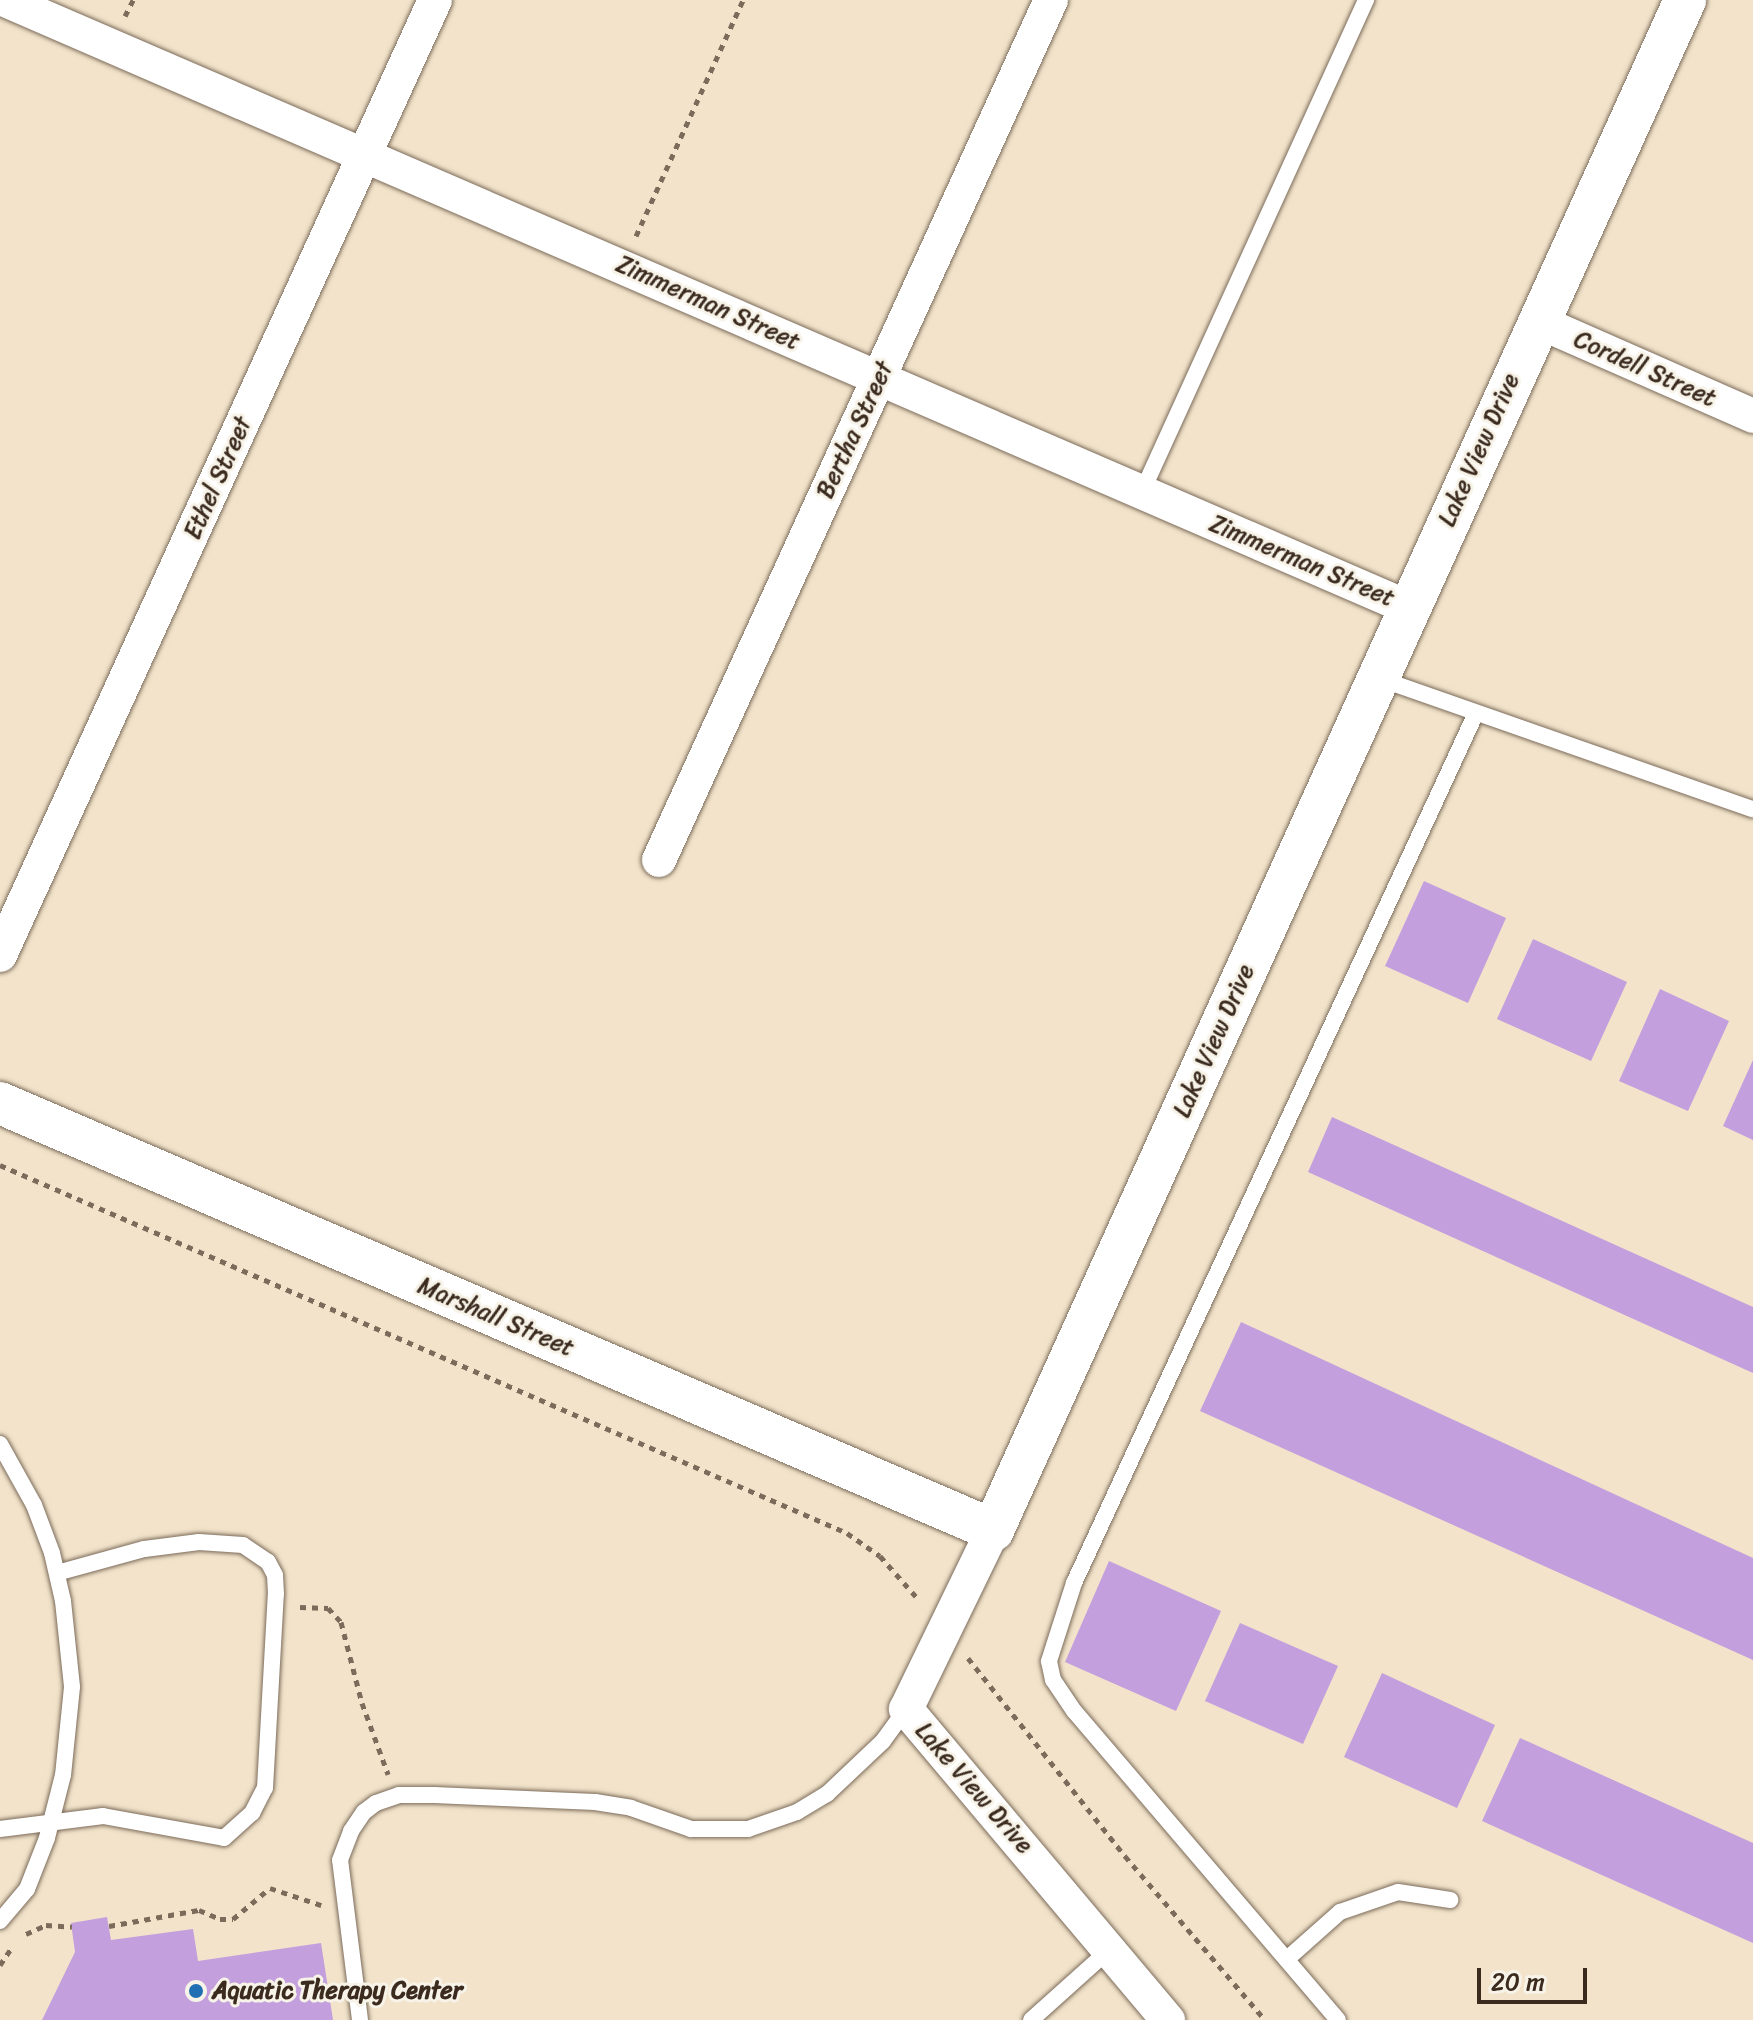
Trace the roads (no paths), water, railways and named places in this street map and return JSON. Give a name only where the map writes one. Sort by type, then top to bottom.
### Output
[{"type":"street","name":"Zimmerman Street","points":[[5,0],[1409,608]]},
{"type":"street","name":"Ethel Street","points":[[0,955],[435,0]]},
{"type":"street","name":"Bertha Street","points":[[659,860],[1051,0]]},
{"type":"street","name":"Lake View Drive","points":[[1168,2020],[906,1709],[993,1530],[1537,321],[1685,0]]},
{"type":"street","name":"Cordell Street","points":[[1537,321],[1753,416]]},
{"type":"street","name":"Marshall Street","points":[[0,1103],[993,1530]]},
{"type":"lane","points":[[1142,492],[1366,0]]},
{"type":"lane","points":[[1378,678],[1475,715],[1753,809]]},
{"type":"lane","points":[[1338,2020],[1074,1711],[1053,1680],[1049,1661],[1074,1583],[1475,715]]},
{"type":"lane","points":[[0,1444],[34,1505],[57,1573],[68,1635],[72,1699],[63,1775],[52,1821],[27,1889],[0,1921]]},
{"type":"lane","points":[[0,1829],[103,1816],[224,1838],[246,1821],[262,1797],[267,1776],[275,1606],[275,1575],[268,1562],[253,1549],[231,1542],[199,1542],[144,1549],[57,1573]]},
{"type":"lane","points":[[360,2020],[340,1860],[351,1831],[370,1807],[392,1797],[434,1795],[605,1802],[691,1829],[748,1829],[797,1812],[827,1794],[883,1741],[906,1709]]},
{"type":"lane","points":[[1287,1959],[1340,1912],[1398,1892],[1450,1900]]},
{"type":"lane","points":[[1031,2020],[1109,1950]]},
{"type":"place","name":"Aquatic Therapy Center","points":[[196,1991]]}]
